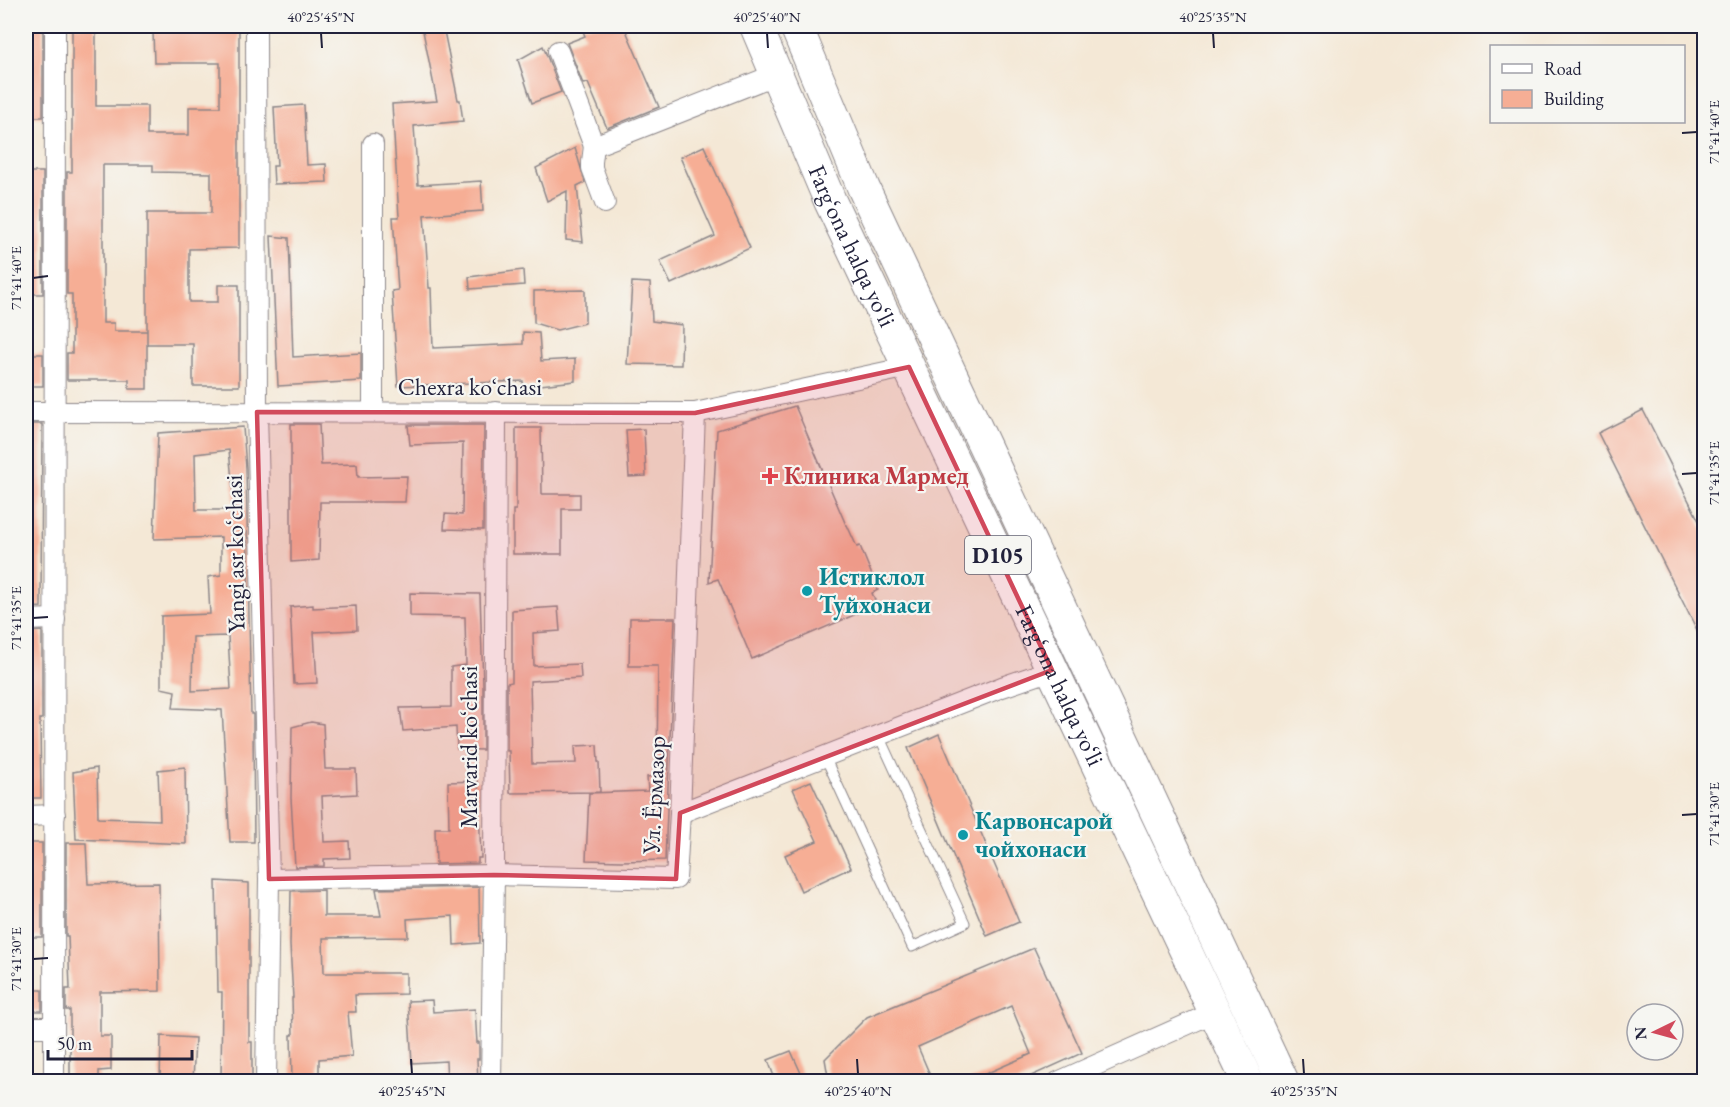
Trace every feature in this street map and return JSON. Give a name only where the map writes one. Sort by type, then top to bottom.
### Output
[{"type":"highway","name":"Farg‘ona halqa yo‘li","points":[[756,26],[830,201],[1248,1082]]},
{"type":"highway","name":"Farg‘ona halqa yo‘li","points":[[796,26],[864,189],[1283,1082]]},
{"type":"street","points":[[54,1082],[55,26]]},
{"type":"street","name":"Yangi asr koʻchasi","points":[[256,26],[257,412],[269,879],[266,1082]]},
{"type":"street","points":[[558,51],[594,146],[592,168],[605,203]]},
{"type":"street","points":[[594,146],[777,74]]},
{"type":"street","points":[[373,144],[373,412]]},
{"type":"street","name":"Chexra koʻchasi","points":[[26,412],[695,413],[909,367]]},
{"type":"street","name":"Marvarid koʻchasi","points":[[491,1082],[496,412]]},
{"type":"street","name":"Ул. Ёрмазор","points":[[269,879],[494,875],[676,879],[695,413]]},
{"type":"street","points":[[26,620],[55,619]]},
{"type":"street","points":[[680,813],[992,691],[1052,670]]},
{"type":"street","points":[[26,816],[55,815]]},
{"type":"street","points":[[1058,1082],[1215,1012]]},
{"type":"street","points":[[26,1027],[54,1027]]},
{"type":"lane","points":[[825,757],[912,947],[965,923],[879,736]]},
{"type":"highlighted area","points":[[909,367],[1052,670],[680,813],[676,879],[494,875],[269,879],[257,412],[695,413]]},
{"type":"building","points":[[26,26],[43,26],[43,117],[26,117]]},
{"type":"building","points":[[72,26],[96,26],[96,106],[147,106],[147,135],[189,135],[189,107],[220,107],[220,63],[154,63],[153,31],[220,31],[220,26],[239,26],[239,248],[189,249],[189,302],[218,302],[218,285],[239,285],[239,386],[193,386],[193,344],[147,344],[147,389],[129,389],[129,380],[67,380],[67,353],[72,353],[72,294],[67,294],[67,172],[72,172]],"holes":[[[103,165],[153,165],[153,172],[211,173],[211,213],[147,213],[147,331],[114,331],[114,323],[103,323]]]},
{"type":"building","points":[[422,26],[443,26],[463,121],[414,126],[418,185],[481,181],[483,211],[424,215],[429,288],[431,288],[433,348],[523,344],[523,332],[539,333],[541,361],[575,359],[575,381],[523,387],[523,381],[398,386],[392,291],[398,290],[393,217],[399,217],[392,104],[437,101]]},
{"type":"building","points":[[581,26],[624,26],[659,107],[607,128],[588,83],[583,84],[567,43],[585,36]]},
{"type":"building","points":[[543,46],[561,92],[532,103],[518,60]]},
{"type":"building","points":[[304,105],[307,165],[326,164],[327,182],[274,184],[273,166],[277,166],[274,107]]},
{"type":"building","points":[[704,146],[750,248],[671,284],[660,261],[715,236],[680,157]]},
{"type":"building","points":[[575,148],[585,182],[577,186],[583,242],[566,240],[567,191],[547,201],[536,168]]},
{"type":"building","points":[[26,172],[43,172],[43,294],[26,294]]},
{"type":"building","points":[[271,236],[289,238],[293,357],[361,353],[361,381],[278,386]]},
{"type":"building","points":[[523,270],[524,285],[470,289],[469,277]]},
{"type":"building","points":[[632,282],[650,283],[652,321],[682,325],[681,365],[627,364]]},
{"type":"building","points":[[585,290],[585,323],[557,330],[534,323],[534,291]]},
{"type":"building","points":[[26,354],[43,354],[43,386],[26,386]]},
{"type":"building","points":[[795,406],[846,525],[857,547],[860,546],[878,590],[872,593],[877,605],[752,659],[718,579],[709,582],[717,430]]},
{"type":"building","points":[[1643,410],[1704,531],[1704,644],[1598,433]]},
{"type":"building","points":[[26,424],[42,424],[41,607],[26,608]]},
{"type":"building","points":[[291,424],[319,424],[321,465],[357,464],[358,477],[407,476],[405,502],[320,502],[319,560],[291,562]]},
{"type":"building","points":[[408,425],[484,425],[483,530],[444,529],[445,514],[462,515],[463,443],[410,445]]},
{"type":"building","points":[[243,427],[246,468],[251,714],[253,714],[254,842],[230,842],[222,710],[173,708],[175,691],[161,688],[161,616],[210,614],[208,577],[221,575],[221,537],[154,539],[158,433]],"holes":[[[229,450],[235,510],[196,510],[195,454]],[[228,636],[231,689],[192,691],[193,637]]]},
{"type":"building","points":[[516,428],[541,428],[542,494],[580,494],[580,509],[562,509],[562,554],[513,554],[513,510],[516,510]]},
{"type":"building","points":[[644,429],[646,476],[629,477],[626,430]]},
{"type":"building","points":[[410,593],[480,594],[483,750],[457,749],[456,727],[403,731],[400,708],[451,707],[451,667],[466,665],[465,617],[410,616]]},
{"type":"building","points":[[313,605],[313,608],[356,606],[357,630],[314,632],[317,683],[294,684],[290,607]]},
{"type":"building","points":[[558,607],[560,631],[533,633],[534,666],[580,664],[581,678],[530,681],[532,764],[576,763],[575,746],[597,745],[600,792],[510,793],[509,751],[507,751],[507,683],[512,682],[512,610]]},
{"type":"building","points":[[630,618],[675,618],[665,860],[586,860],[589,793],[648,791],[647,777],[657,776],[658,666],[629,666]]},
{"type":"building","points":[[42,631],[41,798],[26,798],[26,632]]},
{"type":"building","points":[[311,722],[323,724],[325,769],[356,769],[357,794],[322,796],[324,842],[349,841],[350,858],[324,859],[324,866],[295,867],[291,798],[292,727]]},
{"type":"building","name":"Карвонсарой чойхонаси","points":[[939,734],[1019,922],[987,936],[908,748]]},
{"type":"building","points":[[185,767],[186,844],[76,839],[73,772],[97,768],[98,818],[160,820],[158,770]]},
{"type":"building","points":[[478,781],[481,858],[478,858],[478,863],[436,864],[435,828],[449,828],[448,782]]},
{"type":"building","points":[[811,781],[851,868],[801,891],[785,855],[817,841],[793,789]]},
{"type":"building","points":[[26,843],[42,843],[42,937],[26,937]]},
{"type":"building","points":[[66,843],[86,843],[88,884],[159,883],[160,991],[100,992],[100,1036],[111,1036],[111,1070],[99,1071],[99,1082],[70,1082],[70,1010],[66,1010],[66,989],[70,989],[68,936],[66,936]]},
{"type":"building","points":[[216,881],[249,883],[249,1042],[252,1042],[252,1082],[221,1082],[222,992],[218,992]]},
{"type":"building","points":[[479,887],[480,943],[454,945],[453,916],[407,919],[408,937],[323,938],[324,973],[406,973],[406,994],[355,995],[356,1012],[348,1012],[352,1056],[319,1059],[319,1082],[292,1082],[291,891],[324,890],[324,916],[381,916],[376,889]]},
{"type":"building","points":[[1034,948],[1082,1053],[1018,1082],[967,1082],[1031,1054],[1011,1006],[918,1047],[933,1082],[829,1082],[825,1059],[867,1017]]},
{"type":"building","points":[[26,990],[42,990],[42,1011],[26,1011]]},
{"type":"building","points":[[432,1000],[433,1012],[475,1009],[477,1043],[479,1042],[478,1082],[447,1082],[446,1061],[412,1063],[408,1001]]},
{"type":"building","points":[[161,1036],[195,1038],[193,1082],[160,1082]]},
{"type":"building","points":[[791,1051],[805,1082],[776,1082],[768,1060]]},
{"type":"place","name":"Клиника Мармед","points":[[770,476]]},
{"type":"place","name":"Истиклол Туйхонаси","points":[[807,591]]},
{"type":"place","name":"Карвонсарой чойхонаси","points":[[963,835]]}]
